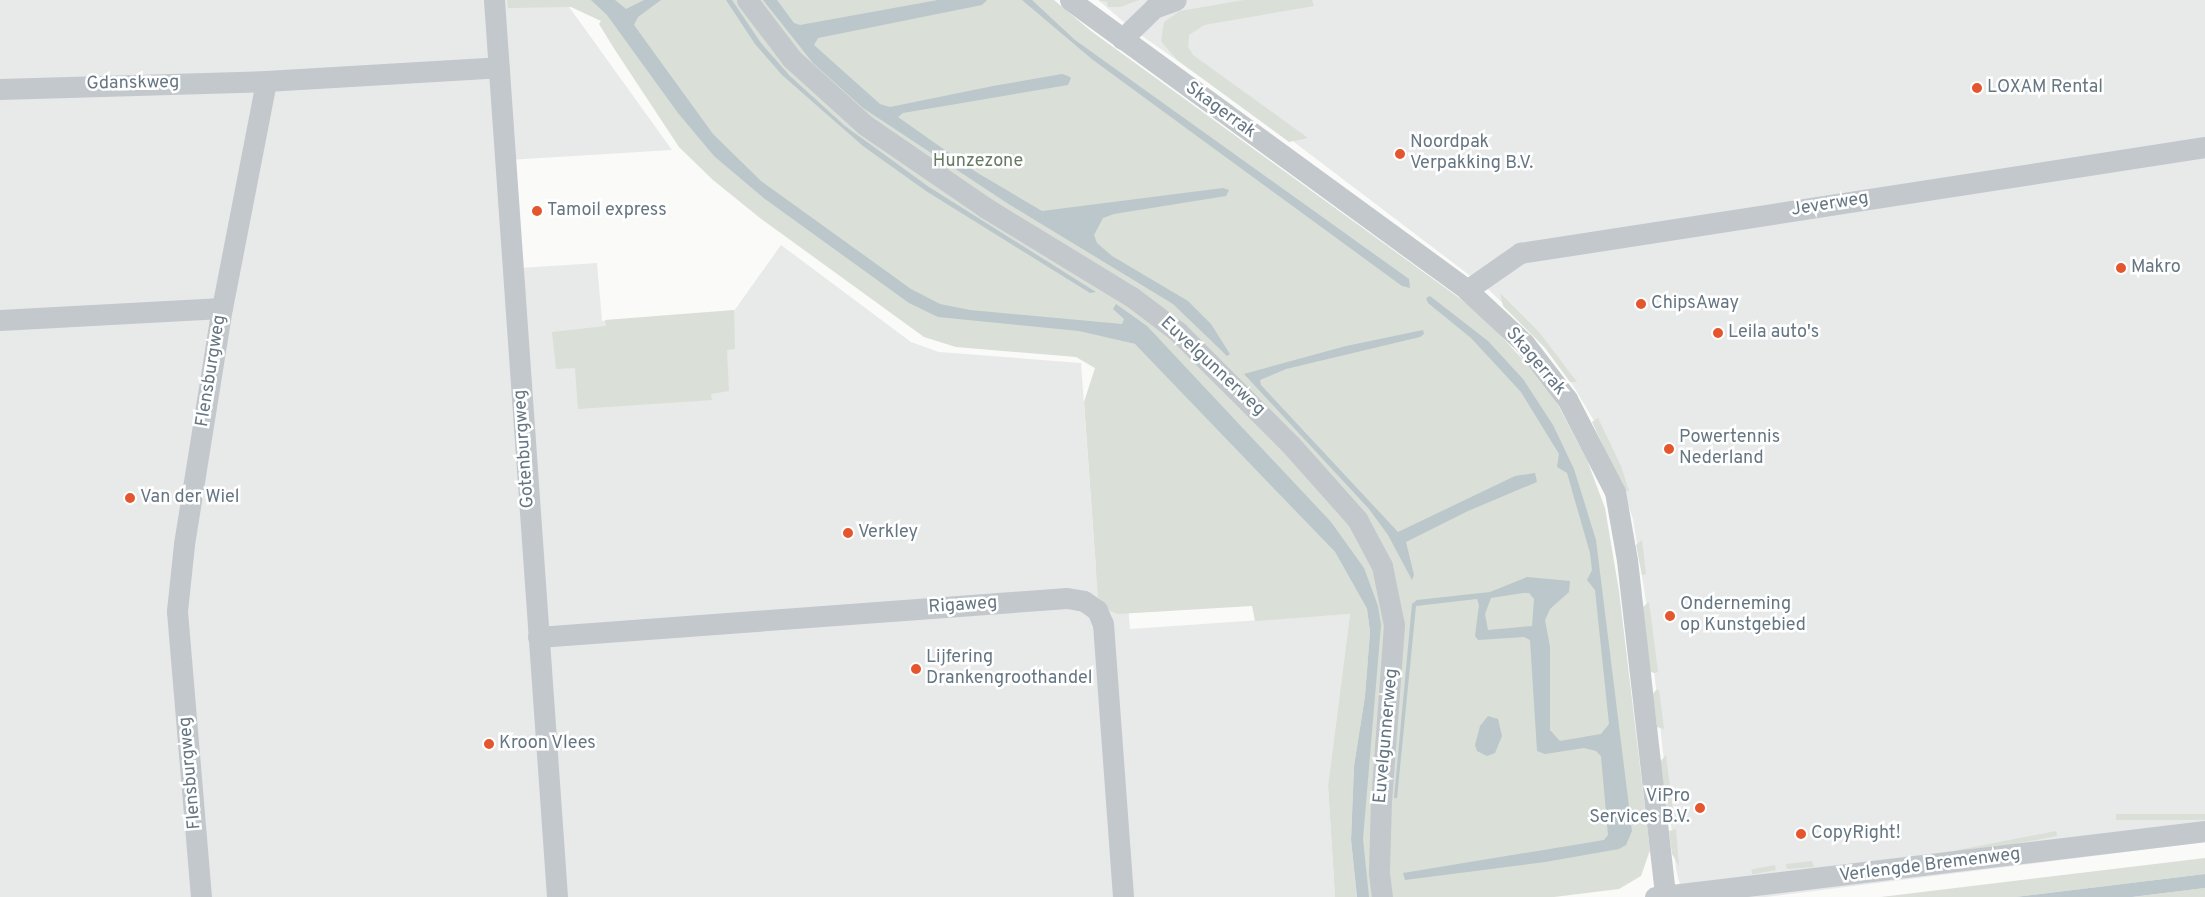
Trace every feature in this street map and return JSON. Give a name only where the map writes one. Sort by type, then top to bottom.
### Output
[{"type":"street","name":"Gotenburgweg","points":[[494,0],[557,897]]},
{"type":"street","name":"Euvelgunnerweg","points":[[747,0],[792,59],[865,125],[986,208],[1132,297],[1176,331],[1291,445],[1357,519],[1382,566],[1394,625],[1382,800],[1379,873],[1382,897]]},
{"type":"street","name":"Skagerrak","points":[[1070,0],[1122,40],[1467,290],[1524,343],[1567,399],[1615,492],[1627,560],[1660,896]]},
{"type":"street","points":[[1122,40],[1154,8],[1176,0]]},
{"type":"street","points":[[266,81],[500,67]]},
{"type":"street","name":"Gdanskweg","points":[[0,89],[266,81]]},
{"type":"street","name":"Flensburgweg","points":[[201,897],[177,612],[184,544],[222,308],[266,81]]},
{"type":"street","name":"Jeverweg","points":[[1467,290],[1520,253],[2205,147]]},
{"type":"street","points":[[0,320],[222,308]]},
{"type":"street","name":"Rigaweg","points":[[538,637],[1067,598],[1084,600],[1097,610],[1103,624],[1123,897]]},
{"type":"street","name":"Verlengde Bremenweg","points":[[1660,896],[2205,831]]},
{"type":"shaded area","points":[[0,0],[559,0],[567,4],[672,150],[506,160],[520,268],[597,263],[602,321],[734,311],[781,245],[911,342],[939,352],[1081,363],[1096,570],[1125,567],[1130,629],[1350,614],[1328,786],[1335,897],[0,897]]},
{"type":"shaded area","points":[[591,0],[615,0],[626,9],[644,0],[661,0],[638,17],[634,25],[713,134],[761,181],[911,289],[940,304],[970,310],[1122,324],[1124,319],[1113,309],[1116,304],[1147,326],[1331,522],[1364,568],[1378,606],[1381,625],[1363,839],[1369,897],[1357,897],[1351,840],[1354,766],[1365,696],[1370,632],[1367,609],[1335,552],[1135,344],[1079,331],[938,317],[909,303],[765,199],[714,156],[678,113],[607,15]]},
{"type":"shaded area","points":[[726,0],[732,0],[761,43],[790,76],[845,126],[929,187],[1096,292],[1090,293],[926,191],[863,146],[782,75],[755,44]]},
{"type":"shaded area","points":[[763,0],[777,0],[794,23],[800,25],[938,0],[987,0],[982,5],[818,38],[814,45],[880,104],[890,107],[1062,74],[1071,78],[1068,85],[903,113],[898,117],[976,172],[1042,211],[1223,188],[1229,190],[1226,196],[1114,214],[1103,218],[1094,235],[1097,243],[1112,256],[1188,301],[1211,324],[1230,354],[1227,356],[1173,304],[1007,203],[863,108],[813,63]]},
{"type":"shaded area","points":[[1022,0],[1032,0],[1075,40],[1409,279],[1410,288],[1402,286],[1093,60]]},
{"type":"shaded area","points":[[1098,0],[2205,0],[2205,842],[1766,897],[1683,897],[1676,869],[1647,608],[1633,519],[1607,443],[1574,387],[1544,343],[1489,290],[1290,139],[1132,29]]},
{"type":"shaded area","points":[[1430,296],[1488,341],[1523,379],[1553,425],[1574,469],[1596,540],[1632,831],[1626,845],[1619,849],[1545,862],[1405,880],[1403,873],[1604,840],[1608,835],[1601,756],[1596,751],[1584,748],[1545,754],[1537,751],[1530,640],[1524,637],[1478,640],[1475,636],[1479,605],[1477,599],[1416,606],[1397,798],[1394,798],[1412,604],[1417,600],[1490,592],[1527,577],[1570,581],[1569,592],[1550,609],[1545,620],[1550,647],[1550,730],[1560,741],[1601,734],[1609,724],[1595,590],[1587,580],[1592,570],[1590,553],[1567,473],[1557,467],[1559,454],[1521,392],[1471,338],[1428,303],[1426,298]],"holes":[[[1529,593],[1534,599],[1532,626],[1488,630],[1485,614],[1491,598]]]},
{"type":"shaded area","points":[[1423,330],[1424,334],[1420,337],[1286,369],[1260,380],[1261,385],[1398,532],[1515,476],[1535,473],[1537,482],[1468,511],[1406,542],[1414,575],[1412,580],[1388,535],[1369,509],[1244,374],[1346,346]]},
{"type":"shaded area","points":[[1488,716],[1498,719],[1502,736],[1495,753],[1487,756],[1477,751],[1475,745],[1480,726]]},
{"type":"shaded area","points":[[2205,874],[2205,888],[2132,897],[2015,897]]},
{"type":"green space","name":"Hunzezone","points":[[507,0],[1054,0],[1091,31],[1480,313],[1549,388],[1587,460],[1605,508],[1619,591],[1650,850],[1641,876],[1619,889],[1554,897],[1359,897],[1365,713],[1373,620],[1342,555],[1136,340],[1086,332],[1135,344],[1142,349],[1335,552],[1367,609],[1370,632],[1365,696],[1354,766],[1351,840],[1357,897],[1335,897],[1328,786],[1350,614],[1255,621],[1252,606],[1118,614],[1110,611],[1098,597],[1084,402],[1095,368],[1076,357],[956,347],[924,337],[760,218],[713,180],[679,147],[615,50],[599,24],[601,21],[571,7],[508,8]]},
{"type":"green space","points":[[1098,0],[1139,0],[1120,7],[1108,7],[1107,2]]},
{"type":"green space","points":[[1244,0],[1312,0],[1314,6],[1204,25],[1189,35],[1188,47],[1193,55],[1308,138],[1289,142],[1177,60],[1161,41],[1164,22],[1180,11]]},
{"type":"green space","points":[[1500,293],[1539,332],[1577,382],[1570,382],[1545,348],[1503,306]]},
{"type":"green space","points":[[734,310],[735,349],[727,350],[729,391],[711,394],[712,400],[578,409],[575,368],[556,369],[552,332],[606,326],[605,320]]},
{"type":"green space","points":[[1598,418],[1621,466],[1629,491],[1624,491],[1592,422]]},
{"type":"green space","points":[[1642,540],[1646,574],[1642,575],[1636,545]]},
{"type":"green space","points":[[1649,602],[1658,672],[1655,673],[1650,672],[1643,607]]},
{"type":"green space","points":[[1656,690],[1659,690],[1664,729],[1657,727],[1653,694]]},
{"type":"green space","points":[[1666,755],[1674,818],[1668,819],[1660,762]]},
{"type":"green space","points":[[2116,814],[2205,814],[2205,820],[2116,820]]},
{"type":"green space","points":[[1676,829],[1679,866],[1672,854],[1669,831]]},
{"type":"green space","points":[[2056,831],[2057,836],[1863,874],[1862,869]]},
{"type":"green space","points":[[2205,858],[2205,874],[2015,897],[1881,897]]},
{"type":"green space","points":[[1812,861],[1814,867],[1787,869],[1786,864]]},
{"type":"green space","points":[[1775,865],[1776,870],[1752,874],[1751,870]]},
{"type":"green space","points":[[2205,888],[2205,897],[2132,897]]},
{"type":"place","name":"LOXAM Rental","points":[[1977,88]]},
{"type":"place","name":"Noordpak Verpakking B.V.","points":[[1400,154]]},
{"type":"place","name":"Tamoil express","points":[[537,211]]},
{"type":"place","name":"Makro","points":[[2121,268]]},
{"type":"place","name":"ChipsAway","points":[[1641,304]]},
{"type":"place","name":"Leila auto's","points":[[1718,333]]},
{"type":"place","name":"Powertennis Nederland","points":[[1669,449]]},
{"type":"place","name":"Van der Wiel","points":[[130,498]]},
{"type":"place","name":"Verkley","points":[[848,533]]},
{"type":"place","name":"Onderneming op Kunstgebied","points":[[1670,616]]},
{"type":"place","name":"Lijfering Drankengroothandel","points":[[916,669]]},
{"type":"place","name":"Kroon Vlees","points":[[489,744]]},
{"type":"place","name":"ViPro Services B.V.","points":[[1700,808]]},
{"type":"place","name":"CopyRight!","points":[[1801,834]]}]
